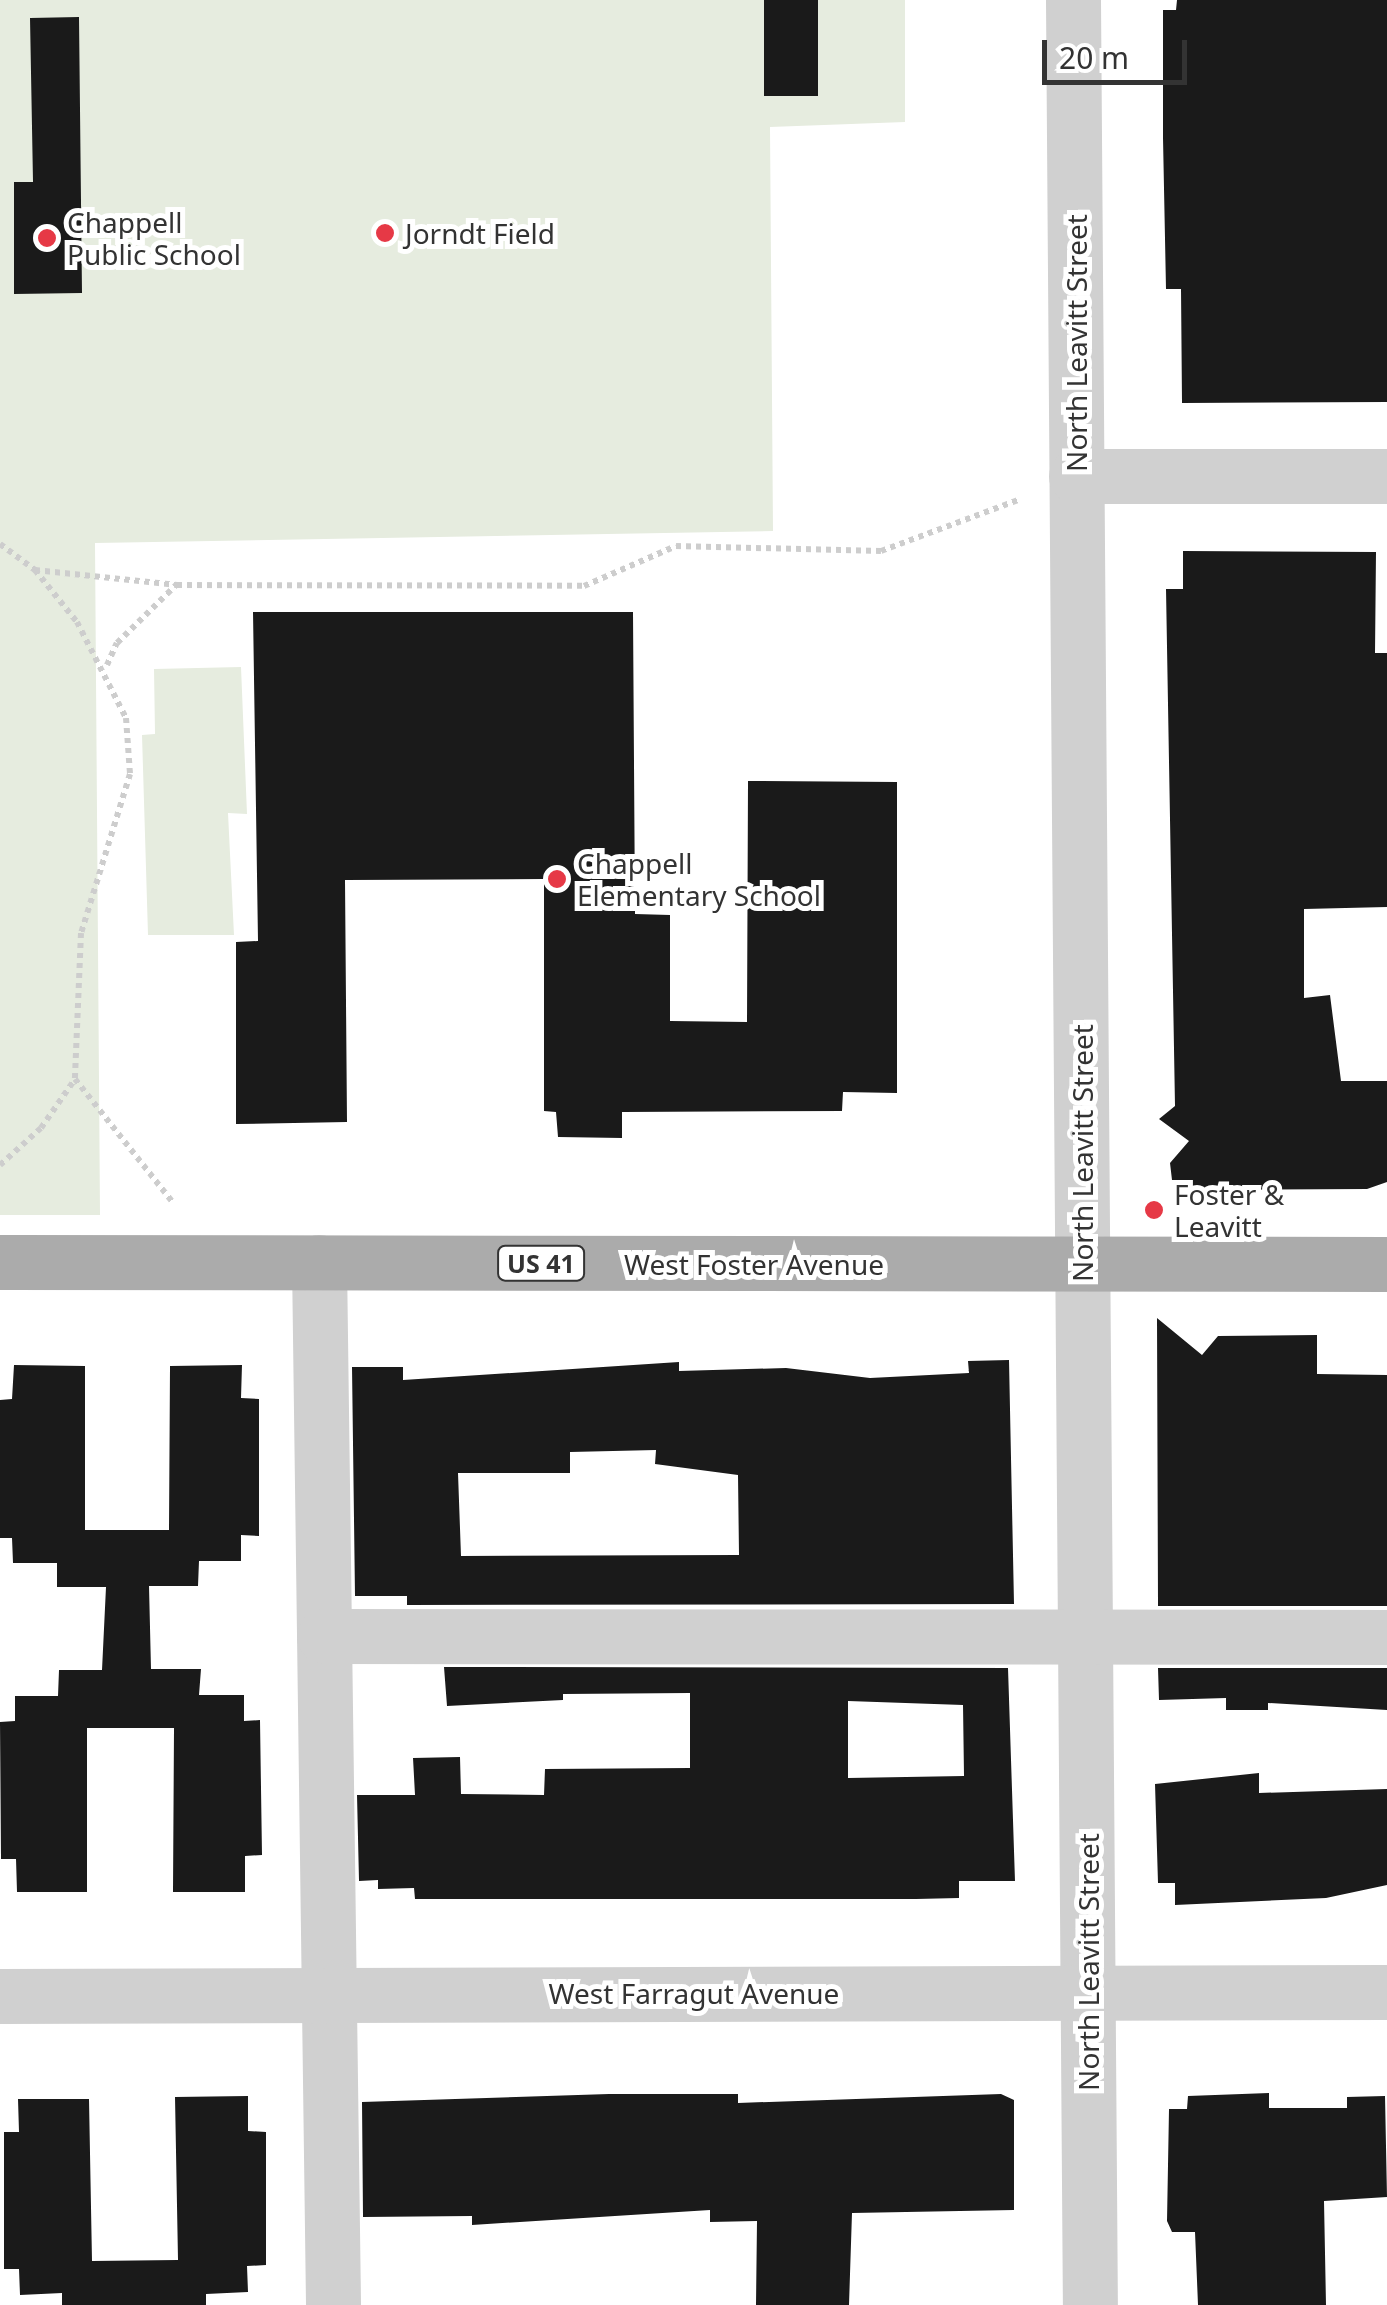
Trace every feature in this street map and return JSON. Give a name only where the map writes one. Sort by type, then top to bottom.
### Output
[{"type":"main road","name":"West Foster Avenue","points":[[0,1262],[1387,1264]]},
{"type":"street","name":"North Leavitt Street","points":[[1073,0],[1090,2305]]},
{"type":"street","points":[[1076,476],[1387,476]]},
{"type":"street","points":[[320,1262],[333,2305]]},
{"type":"street","points":[[324,1636],[1387,1637]]},
{"type":"street","name":"West Farragut Avenue","points":[[0,1996],[1387,1992]]},
{"type":"path","points":[[34,570],[177,585],[584,586],[676,546],[881,551],[1018,500]]},
{"type":"path","points":[[0,544],[34,570],[106,666],[126,718],[130,774],[80,932],[75,1079],[40,1128],[0,1166]]},
{"type":"path","points":[[106,666],[117,642],[177,585]]},
{"type":"path","points":[[75,1079],[174,1204]]},
{"type":"shaded area","name":"Jorndt Field","points":[[0,0],[905,0],[905,122],[770,127],[773,531],[95,543],[100,1215],[0,1215]]},
{"type":"shaded area","points":[[241,667],[247,814],[228,813],[234,935],[148,935],[142,735],[155,734],[154,669]]},
{"type":"building","points":[[764,0],[818,0],[818,96],[764,96]]},
{"type":"building","points":[[1177,0],[1387,0],[1387,402],[1182,403],[1181,289],[1166,289],[1163,138],[1163,10],[1176,10]]},
{"type":"building","points":[[79,17],[82,293],[14,294],[14,182],[33,182],[30,18]]},
{"type":"building","points":[[1183,551],[1376,552],[1375,653],[1387,653],[1387,907],[1304,909],[1304,998],[1330,995],[1341,1081],[1387,1081],[1387,1182],[1367,1189],[1184,1190],[1172,1180],[1170,1163],[1189,1141],[1159,1119],[1175,1106],[1166,589],[1183,589]]},
{"type":"building","name":"Chappell Elementary School","points":[[253,612],[633,612],[635,914],[670,915],[670,1021],[747,1022],[748,781],[897,782],[897,1093],[843,1092],[842,1111],[622,1112],[622,1138],[558,1137],[556,1112],[544,1111],[544,879],[345,880],[347,1122],[236,1124],[236,942],[258,941]]},
{"type":"building","points":[[1157,1318],[1202,1355],[1218,1336],[1317,1335],[1317,1374],[1387,1375],[1387,1606],[1158,1606]]},
{"type":"building","points":[[1009,1360],[1014,1604],[407,1605],[407,1596],[355,1596],[352,1367],[403,1367],[403,1380],[679,1362],[679,1371],[786,1368],[870,1378],[969,1373],[968,1361]],"holes":[[[656,1450],[655,1464],[738,1475],[739,1555],[461,1556],[458,1473],[570,1473],[570,1452]]]},
{"type":"building","points":[[14,1365],[85,1366],[85,1530],[169,1530],[170,1366],[242,1365],[241,1398],[259,1399],[259,1536],[241,1535],[241,1561],[199,1561],[198,1586],[149,1586],[151,1669],[201,1669],[199,1695],[244,1695],[244,1721],[260,1720],[262,1855],[245,1856],[245,1892],[173,1892],[174,1728],[87,1728],[87,1892],[17,1892],[16,1859],[1,1859],[0,1722],[15,1721],[15,1696],[58,1696],[59,1670],[102,1670],[106,1587],[57,1587],[57,1563],[13,1563],[12,1538],[0,1538],[0,1400],[12,1399]]},
{"type":"building","points":[[444,1667],[1008,1668],[1015,1881],[959,1881],[959,1898],[415,1899],[414,1888],[378,1889],[378,1880],[359,1881],[357,1795],[415,1795],[413,1758],[460,1757],[461,1794],[544,1795],[545,1769],[690,1768],[690,1693],[563,1694],[563,1700],[447,1706]],"holes":[[[848,1701],[963,1705],[964,1776],[848,1778]]]},
{"type":"building","points":[[1158,1668],[1387,1668],[1387,1710],[1268,1703],[1268,1710],[1226,1710],[1226,1698],[1159,1700]]},
{"type":"building","points":[[1259,1773],[1259,1793],[1387,1789],[1387,1885],[1326,1898],[1175,1905],[1175,1883],[1158,1883],[1155,1784]]},
{"type":"building","points":[[1269,2093],[1269,2108],[1347,2108],[1347,2097],[1385,2096],[1387,2197],[1324,2201],[1326,2305],[1198,2305],[1195,2232],[1172,2232],[1167,2221],[1169,2109],[1187,2109],[1188,2096]]},
{"type":"building","points":[[738,2094],[738,2103],[1001,2094],[1014,2100],[1014,2210],[852,2213],[849,2305],[756,2305],[757,2221],[710,2222],[710,2210],[472,2225],[472,2216],[363,2217],[362,2102]]},
{"type":"building","points":[[248,2096],[248,2131],[266,2132],[266,2265],[247,2266],[248,2292],[206,2294],[206,2305],[62,2305],[62,2293],[20,2295],[19,2269],[4,2269],[4,2132],[19,2132],[18,2099],[89,2099],[92,2261],[178,2260],[175,2097]]},
{"type":"place","name":"Jorndt Field","points":[[385,233]]},
{"type":"place","name":"Chappell Public School","points":[[47,238]]},
{"type":"place","name":"Chappell Elementary School","points":[[557,879]]},
{"type":"place","name":"Foster & Leavitt","points":[[1154,1210]]}]
